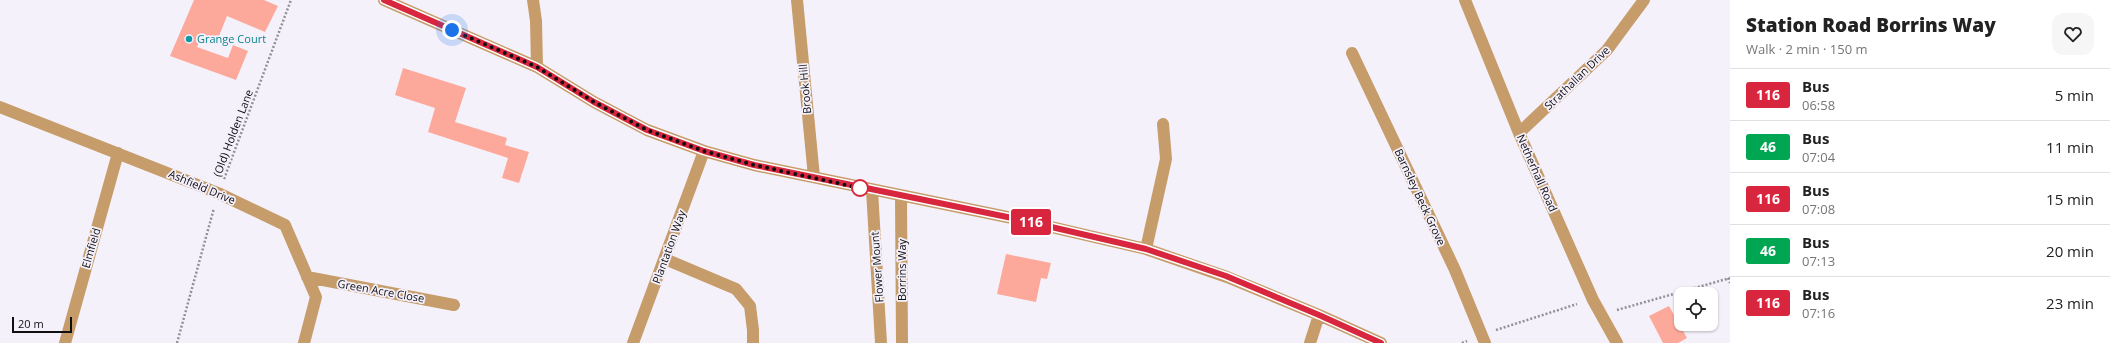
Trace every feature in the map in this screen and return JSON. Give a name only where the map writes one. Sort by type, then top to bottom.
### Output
[{"type":"street","points":[[384,0],[537,67],[594,102],[647,130],[704,151],[754,165],[901,197],[1017,219],[1146,249],[1226,276],[1381,343]]},
{"type":"street","points":[[533,0],[536,21],[537,67]]},
{"type":"street","name":"Brook Hill","points":[[796,0],[814,177]]},
{"type":"street","name":"Netherhall Road","points":[[1465,0],[1519,133],[1593,300],[1617,343]]},
{"type":"street","name":"Strathallan Drive","points":[[1519,133],[1607,50],[1644,0]]},
{"type":"street","name":"Barnsley Beck Grove","points":[[1352,53],[1455,270],[1484,338]]},
{"type":"street","name":"Ashfield Drive","points":[[0,106],[218,193],[285,225],[316,297],[304,343]]},
{"type":"street","points":[[1146,249],[1166,159],[1163,124]]},
{"type":"street","name":"Plantation Way","points":[[633,343],[704,151]]},
{"type":"street","name":"Elmfield","points":[[64,343],[118,153]]},
{"type":"street","name":"Flower Mount","points":[[872,190],[881,343]]},
{"type":"street","name":"Borrins Way","points":[[901,197],[902,343]]},
{"type":"street","points":[[665,259],[736,289],[750,306],[753,343]]},
{"type":"street","name":"Green Acre Close","points":[[307,277],[454,304]]},
{"type":"street","points":[[1310,343],[1319,315]]},
{"type":"path","name":"(Old) Holden Lane","points":[[177,343],[218,193],[291,0]]},
{"type":"path","points":[[1601,315],[1729,278],[1730,283]]},
{"type":"path","points":[[1462,343],[1484,338],[1593,300]]},
{"type":"building","name":"Grange Court","points":[[194,0],[264,0],[278,6],[265,32],[227,16],[217,41],[202,36],[197,47],[228,58],[233,45],[248,51],[236,80],[170,56]]},
{"type":"building","points":[[403,68],[466,88],[455,122],[507,138],[505,145],[529,152],[519,183],[502,178],[508,158],[428,132],[435,108],[395,95]]},
{"type":"building","points":[[1006,254],[1051,263],[1047,279],[1041,278],[1036,302],[997,294]]},
{"type":"building","points":[[1669,306],[1674,315],[1674,331],[1683,331],[1687,338],[1678,343],[1663,343],[1649,316]]},
{"type":"bus line","name":"116","points":[[384,0],[537,67],[594,102],[647,130],[704,151],[754,165],[901,197],[1017,219],[1146,249],[1226,276],[1381,343]]},
{"type":"place","name":"Grange Court","points":[[189,39]]},
{"type":"route","points":[[452,30],[537,67],[594,102],[647,130],[704,151],[754,165],[860,188]]}]
